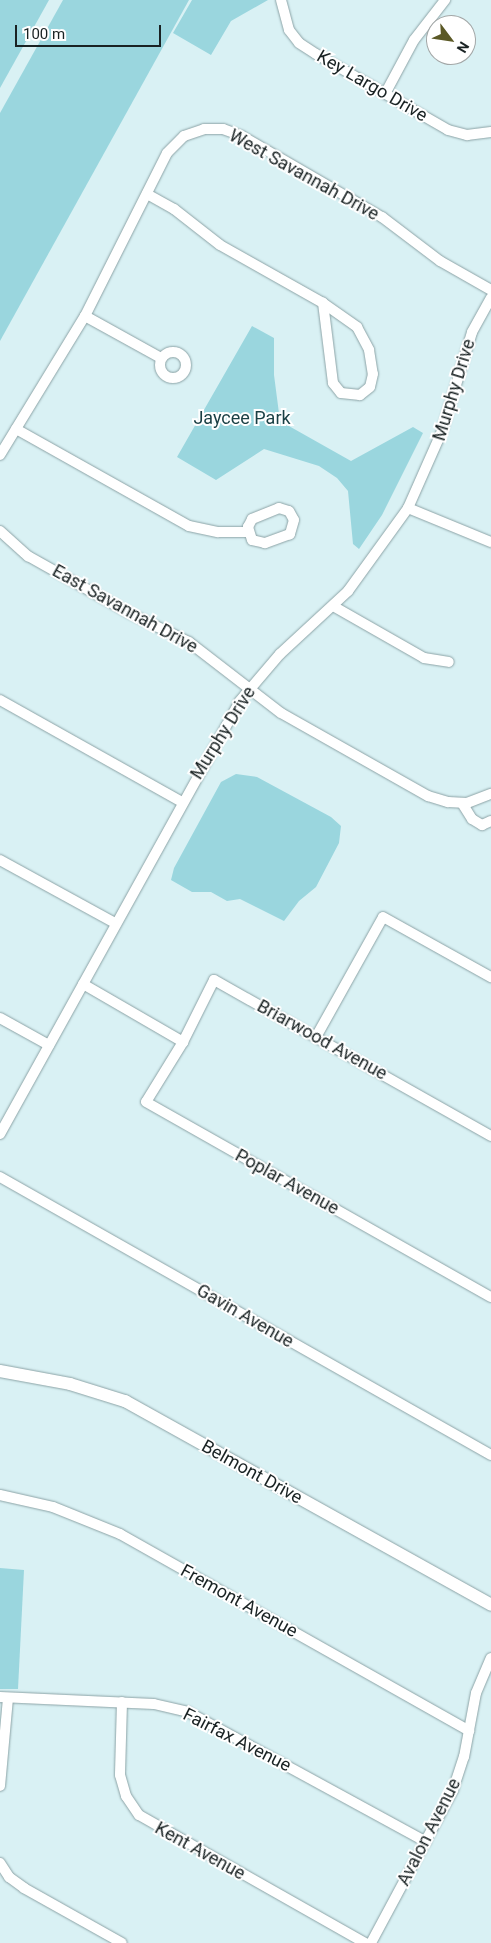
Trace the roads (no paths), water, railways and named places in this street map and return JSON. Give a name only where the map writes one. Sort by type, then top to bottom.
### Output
[{"type":"street","name":"Key Largo Drive","points":[[281,0],[289,30],[299,43],[448,130],[467,135],[491,132]]},
{"type":"street","points":[[385,94],[414,40],[440,2]]},
{"type":"street","name":"West Savannah Drive","points":[[85,316],[167,153],[184,136],[204,129],[223,129],[242,136],[382,218],[440,261],[491,290]]},
{"type":"street","points":[[147,194],[174,209],[220,245],[324,302],[357,327],[369,350],[372,381],[360,395],[342,393],[334,382],[324,302]]},
{"type":"street","name":"Murphy Drive","points":[[0,1134],[182,802],[250,687],[280,654],[333,606],[408,508],[442,431],[472,332],[491,298]]},
{"type":"street","points":[[0,455],[85,316],[161,358]]},
{"type":"street","points":[[16,429],[189,526],[218,532],[248,532]]},
{"type":"street","points":[[279,508],[289,511],[294,520],[290,534],[265,544],[252,540],[248,532],[252,519],[279,508]]},
{"type":"street","points":[[408,508],[491,542]]},
{"type":"street","name":"East Savannah Drive","points":[[0,530],[28,556],[129,613],[189,642],[250,687],[281,713],[410,787],[437,800],[462,803]]},
{"type":"street","points":[[333,606],[424,658],[449,662]]},
{"type":"street","points":[[0,700],[182,802]]},
{"type":"street","points":[[491,794],[462,803],[477,822],[482,825],[491,821]]},
{"type":"street","points":[[0,860],[114,924]]},
{"type":"street","points":[[316,1037],[383,917],[491,977]]},
{"type":"street","name":"Briarwood Avenue","points":[[183,1042],[214,980],[491,1136]]},
{"type":"street","points":[[83,984],[183,1042]]},
{"type":"street","points":[[0,1018],[49,1045]]},
{"type":"street","name":"Poplar Avenue","points":[[183,1042],[146,1102],[491,1297]]},
{"type":"street","name":"Gavin Avenue","points":[[0,1177],[491,1455]]},
{"type":"street","name":"Belmont Drive","points":[[0,1371],[61,1382],[124,1401],[491,1605]]},
{"type":"street","name":"Fremont Avenue","points":[[0,1495],[53,1507],[120,1534],[469,1731]]},
{"type":"street","name":"Avalon Avenue","points":[[371,1943],[453,1790],[469,1731],[476,1693],[491,1658]]},
{"type":"street","points":[[0,1786],[4,1698]]},
{"type":"street","name":"Fairfax Avenue","points":[[4,1698],[122,1702],[172,1708],[204,1719],[426,1842]]},
{"type":"street","name":"Kent Avenue","points":[[122,1702],[120,1775],[126,1796],[139,1815],[365,1943]]},
{"type":"street","points":[[0,1863],[9,1877],[24,1888],[122,1943]]},
{"type":"park label","name":"Jaycee Park","points":[[242,418]]}]
